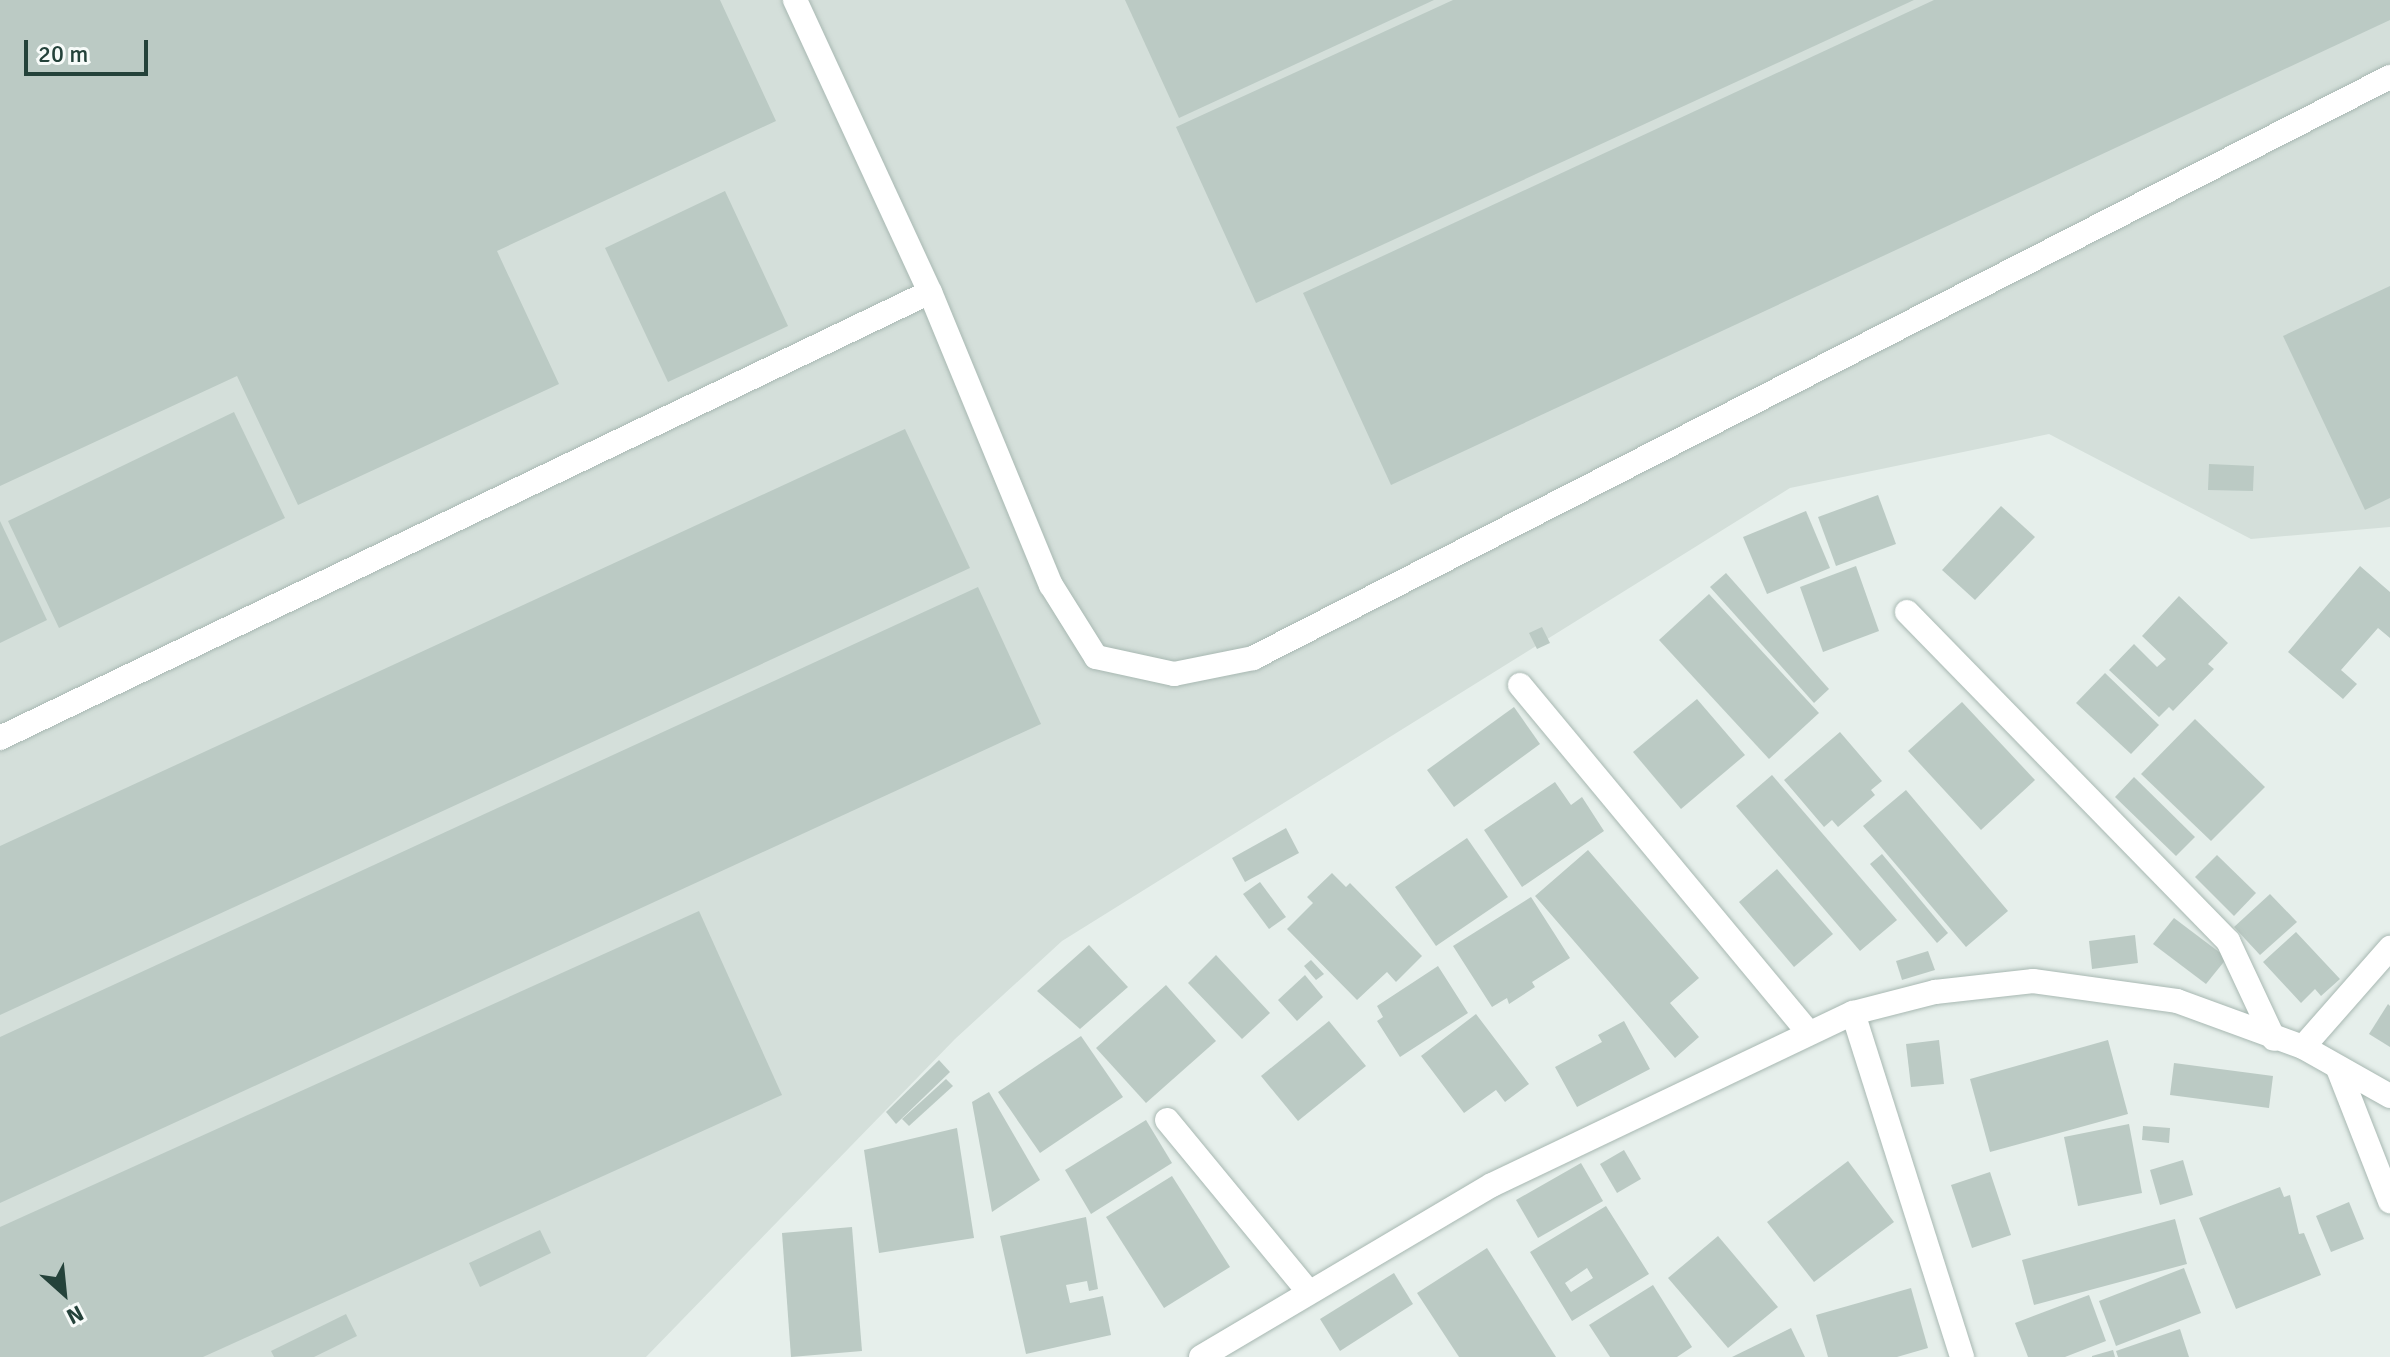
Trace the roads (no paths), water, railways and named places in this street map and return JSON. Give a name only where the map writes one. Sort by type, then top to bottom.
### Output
[{"type":"street","points":[[795,0],[930,292],[1051,585],[1096,657],[1174,674],[1253,658],[2390,77]]},
{"type":"street","points":[[0,738],[930,292]]},
{"type":"street","points":[[1907,612],[2228,941],[2274,1039]]},
{"type":"street","points":[[1520,685],[1809,1033]]},
{"type":"street","points":[[2303,1047],[2390,948]]},
{"type":"street","points":[[1201,1357],[1492,1185],[1853,1013],[1935,992],[2033,981],[2177,1001],[2274,1039],[2303,1047],[2339,1071],[2390,1096]]},
{"type":"street","points":[[1853,1013],[1962,1357]]},
{"type":"street","points":[[2339,1071],[2390,1201]]},
{"type":"street","points":[[1167,1120],[1308,1291]]}]
